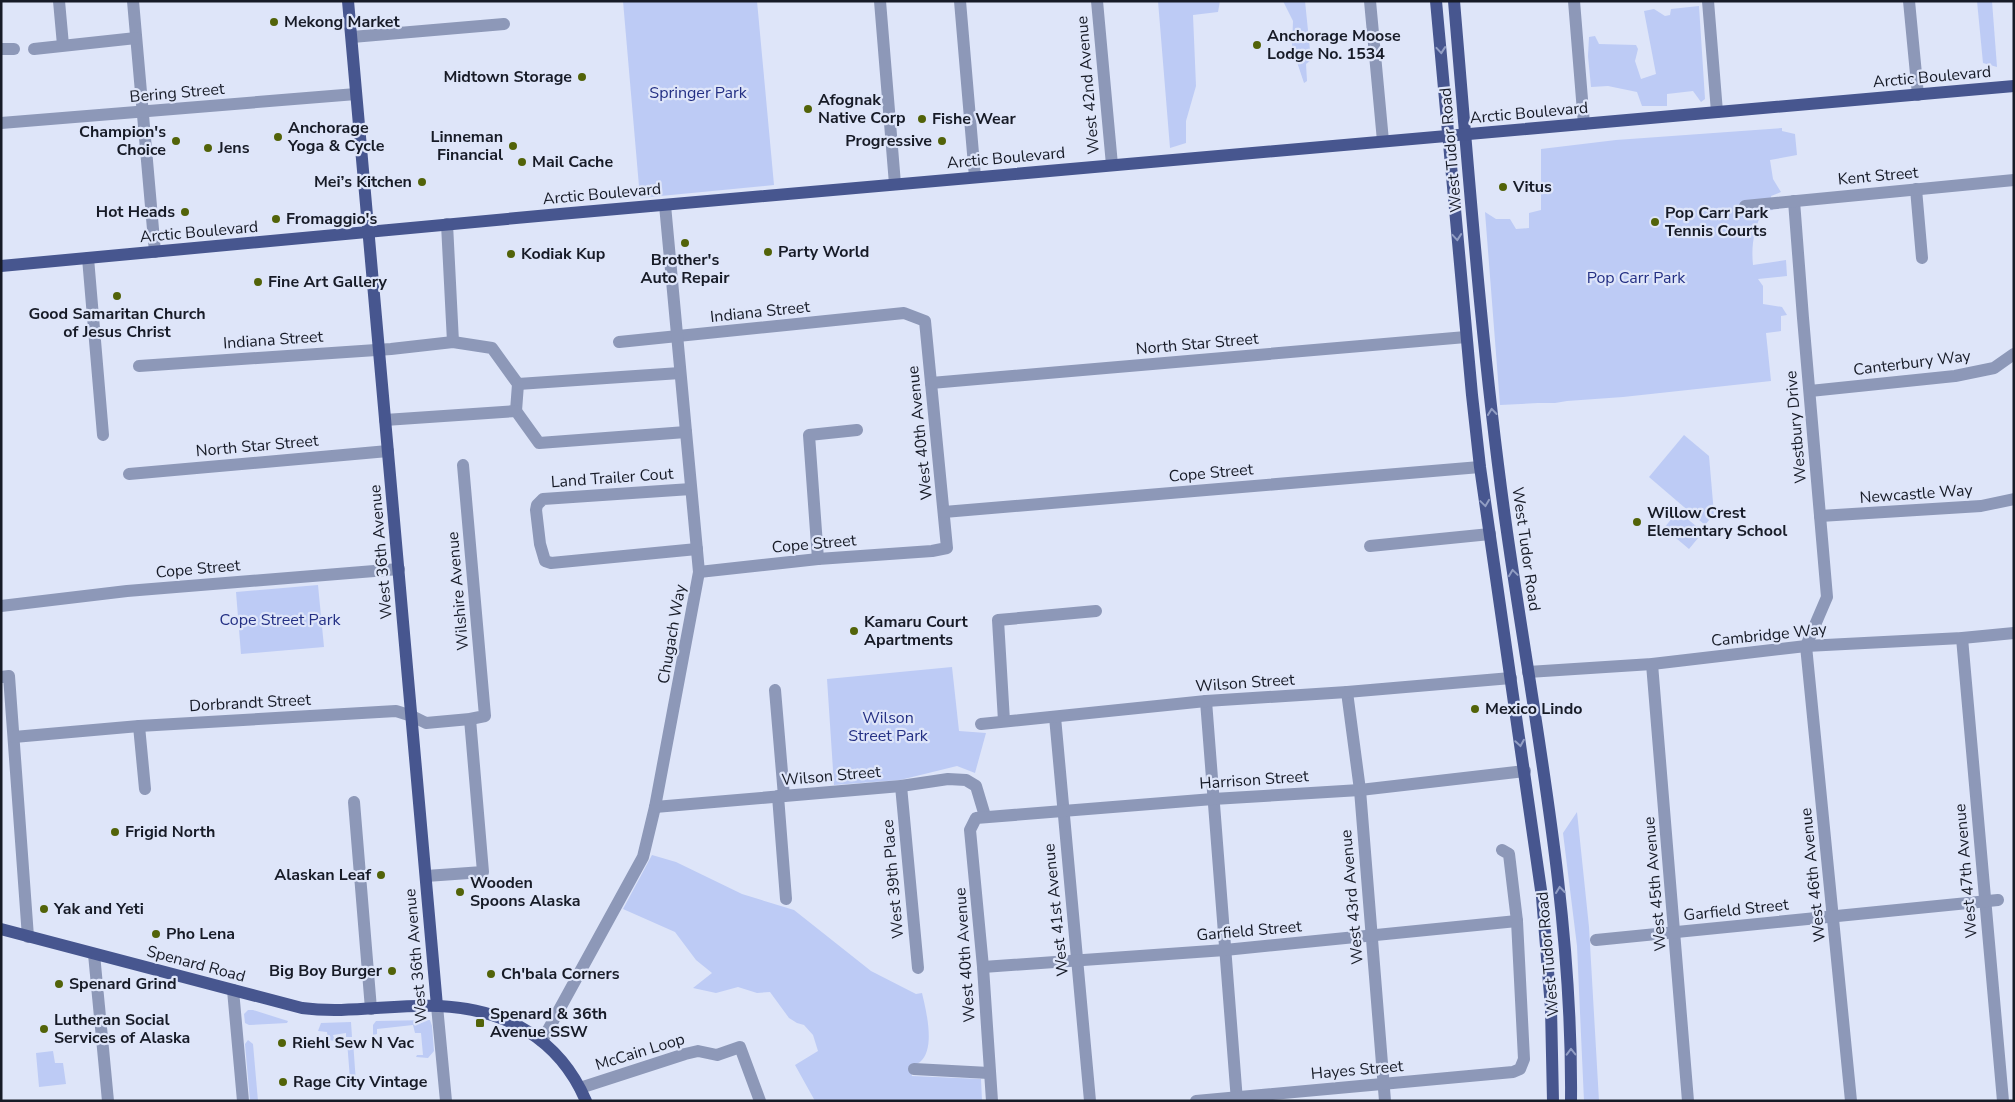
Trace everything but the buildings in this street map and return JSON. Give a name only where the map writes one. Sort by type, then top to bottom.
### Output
[{"type":"main road","name":"West 36th Avenue","points":[[348,1],[437,1006]]},
{"type":"main road","name":"West Tudor Road","points":[[1436,1],[1466,337],[1480,467],[1538,861],[1549,975],[1553,1101]]},
{"type":"main road","name":"West Tudor Road","points":[[1454,1],[1465,134],[1498,465],[1555,849],[1565,937],[1570,1023],[1571,1101]]},
{"type":"main road","name":"Arctic Boulevard","points":[[1,266],[369,233],[447,224],[2014,86]]},
{"type":"main road","points":[[1497,585],[1507,593],[1511,605],[1521,665],[1528,672]]},
{"type":"main road","points":[[1511,678],[1520,681],[1528,702],[1536,757],[1542,765]]},
{"type":"main road","name":"Spenard Road","points":[[1,929],[302,1008],[333,1011],[437,1006],[467,1008],[501,1017],[525,1028],[558,1055],[580,1088],[586,1101]]},
{"type":"street","points":[[59,1],[63,45]]},
{"type":"street","points":[[133,1],[155,252]]},
{"type":"street","points":[[880,1],[895,184]]},
{"type":"street","points":[[960,1],[975,178]]},
{"type":"street","name":"West 42nd Avenue","points":[[1097,1],[1112,166]]},
{"type":"street","points":[[1370,1],[1383,141]]},
{"type":"street","points":[[1574,1],[1584,124]]},
{"type":"street","points":[[1708,1],[1717,112]]},
{"type":"street","points":[[1909,1],[1918,95]]},
{"type":"street","points":[[352,37],[504,24]]},
{"type":"street","points":[[34,50],[63,45],[136,38]]},
{"type":"street","name":"Bering Street","points":[[1,123],[356,94]]},
{"type":"street","name":"Kent Street","points":[[1745,206],[2014,180]]},
{"type":"street","points":[[1916,189],[1922,258]]},
{"type":"street","name":"Westbury Drive","points":[[1794,200],[1828,597],[1806,646]]},
{"type":"street","name":"Chugach Way","points":[[542,1041],[640,864],[655,807],[699,572],[665,205]]},
{"type":"street","points":[[447,224],[453,342]]},
{"type":"street","points":[[88,258],[103,435]]},
{"type":"street","name":"Indiana Street","points":[[620,342],[904,313]]},
{"type":"street","name":"West 40th Avenue","points":[[904,313],[925,321],[948,548],[932,551]]},
{"type":"street","name":"North Star Street","points":[[931,383],[1466,337]]},
{"type":"street","name":"Indiana Street","points":[[139,366],[453,342],[492,348],[518,384]]},
{"type":"street","name":"Canterbury Way","points":[[1810,391],[1955,376],[1994,368],[2014,354]]},
{"type":"street","points":[[680,373],[518,384],[516,411],[538,443],[686,432]]},
{"type":"street","points":[[385,420],[516,411]]},
{"type":"street","points":[[818,559],[809,435],[857,430]]},
{"type":"street","name":"North Star Street","points":[[129,474],[388,451]]},
{"type":"street","name":"Wilshire Avenue","points":[[464,465],[485,716]]},
{"type":"street","name":"Cope Street","points":[[944,512],[1480,467]]},
{"type":"street","name":"Land Trailer Cout","points":[[691,489],[543,499],[537,505],[536,510],[540,544],[545,560],[551,563],[697,549]]},
{"type":"street","name":"Newcastle Way","points":[[1820,516],[1981,506],[2014,499]]},
{"type":"street","points":[[1370,546],[1490,534]]},
{"type":"street","name":"Cope Street","points":[[699,572],[818,559],[932,551]]},
{"type":"street","name":"Cope Street","points":[[1,606],[127,591],[399,569]]},
{"type":"street","points":[[1004,721],[998,620],[1096,611]]},
{"type":"street","name":"Cambridge Way","points":[[1528,672],[1652,664],[1806,646],[1962,638],[2014,633]]},
{"type":"street","name":"West 47th Avenue","points":[[1962,638],[2003,1101]]},
{"type":"street","name":"West 46th Avenue","points":[[1806,646],[1851,1101]]},
{"type":"street","name":"West 45th Avenue","points":[[1652,664],[1688,1101]]},
{"type":"street","points":[[5,676],[14,737],[28,937]]},
{"type":"street","name":"Wilson Street","points":[[981,724],[1206,702],[1511,678]]},
{"type":"street","points":[[775,690],[786,898]]},
{"type":"street","name":"West 43rd Avenue","points":[[1347,692],[1360,790],[1385,1101]]},
{"type":"street","points":[[1206,702],[1237,1099]]},
{"type":"street","name":"Dorbrandt Street","points":[[14,737],[139,726],[396,711],[426,723],[485,716]]},
{"type":"street","name":"West 41st Avenue","points":[[1055,716],[1090,1101]]},
{"type":"street","points":[[426,876],[483,872],[470,719]]},
{"type":"street","points":[[139,726],[145,789]]},
{"type":"street","name":"Harrison Street","points":[[985,816],[1360,790],[1525,771]]},
{"type":"street","name":"Wilson Street","points":[[655,807],[901,786],[948,779],[966,780],[976,786],[985,816]]},
{"type":"street","name":"West 39th Place","points":[[901,786],[918,968]]},
{"type":"street","points":[[354,802],[371,1009]]},
{"type":"street","name":"West 40th Avenue","points":[[985,816],[976,818],[970,830],[983,967],[992,1101]]},
{"type":"street","points":[[1502,850],[1509,854],[1516,921]]},
{"type":"street","name":"Garfield Street","points":[[1596,940],[1998,900]]},
{"type":"street","name":"Garfield Street","points":[[983,967],[1226,950],[1516,921]]},
{"type":"street","name":"Hayes Street","points":[[1196,1101],[1237,1099],[1513,1072],[1520,1069],[1524,1059],[1516,921]]},
{"type":"street","points":[[94,954],[108,1101]]},
{"type":"street","points":[[233,990],[243,1101]]},
{"type":"street","name":"West 36th Avenue","points":[[437,1006],[446,1101]]},
{"type":"street","name":"McCain Loop","points":[[580,1088],[685,1054],[698,1051],[717,1054],[740,1047],[760,1101]]},
{"type":"street","points":[[914,1069],[989,1073]]},
{"type":"green space","name":"Springer Park","points":[[623,1],[757,1],[774,185],[640,198]]},
{"type":"green space","points":[[1158,1],[1220,1],[1218,12],[1193,15],[1196,86],[1186,121],[1186,143],[1170,148]]},
{"type":"green space","points":[[1283,1],[1305,1],[1311,60],[1306,64],[1307,81],[1304,83],[1292,47],[1293,21]]},
{"type":"green space","points":[[1977,1],[1992,1],[1997,67],[1983,63]]},
{"type":"green space","points":[[1699,6],[1705,99],[1701,102],[1693,91],[1667,94],[1667,106],[1642,106],[1637,92],[1608,86],[1591,87],[1588,56],[1589,37],[1595,36],[1599,44],[1636,45],[1638,49],[1635,61],[1641,79],[1656,74],[1644,11],[1654,9],[1665,16],[1670,15],[1671,9]]},
{"type":"green space","name":"Pop Carr Park","points":[[1782,128],[1782,131],[1795,134],[1797,155],[1770,160],[1773,179],[1781,192],[1771,196],[1773,210],[1763,211],[1760,217],[1755,231],[1752,251],[1753,265],[1786,260],[1787,276],[1758,279],[1763,286],[1763,304],[1782,307],[1787,315],[1781,316],[1781,331],[1766,333],[1771,381],[1623,397],[1555,403],[1500,405],[1485,212],[1496,219],[1510,219],[1516,229],[1529,228],[1529,213],[1541,210],[1541,149],[1616,140]]},
{"type":"green space","points":[[1684,435],[1709,456],[1714,514],[1705,525],[1649,477]]},
{"type":"green space","points":[[1678,511],[1703,532],[1689,549],[1664,528]]},
{"type":"green space","name":"Cope Street Park","points":[[318,585],[324,647],[241,654],[236,592]]},
{"type":"green space","name":"Wilson Street Park","points":[[952,667],[959,731],[986,733],[975,773],[957,766],[900,780],[834,785],[827,679]]},
{"type":"green space","points":[[1577,812],[1589,927],[1599,1101],[1584,1101],[1577,946],[1563,833]]},
{"type":"green space","points":[[652,855],[676,862],[742,894],[794,910],[871,971],[916,994],[922,993],[926,1009],[928,1048],[920,1062],[909,1067],[912,1076],[981,1079],[982,1101],[815,1101],[795,1065],[818,1051],[813,1035],[804,1025],[789,1018],[770,992],[757,993],[738,987],[716,993],[693,988],[712,973],[696,960],[675,932],[623,909]]},
{"type":"green space","points":[[248,1010],[288,1021],[287,1023],[249,1025],[245,1023],[244,1014]]},
{"type":"green space","points":[[430,1020],[434,1051],[428,1058],[416,1057],[417,1055],[423,1055],[421,1033],[415,1033],[413,1025],[377,1029],[377,1034],[373,1035],[373,1025],[376,1021]]},
{"type":"green space","points":[[351,1022],[352,1037],[346,1037],[346,1033],[333,1035],[335,1041],[328,1040],[327,1032],[318,1031],[321,1023]]},
{"type":"green space","points":[[248,1040],[253,1044],[258,1101],[250,1101],[245,1044]]},
{"type":"green space","points":[[347,1041],[353,1041],[356,1083],[353,1083],[352,1079],[350,1079]]},
{"type":"green space","points":[[53,1051],[55,1063],[63,1063],[66,1084],[39,1087],[36,1053]]},
{"type":"place","name":"Mekong Market","points":[[274,22]]},
{"type":"place","name":"Anchorage Moose Lodge No. 1534","points":[[1257,45]]},
{"type":"place","name":"Midtown Storage","points":[[582,77]]},
{"type":"place","name":"Afognak Native Corp","points":[[808,109]]},
{"type":"place","name":"Fishe Wear","points":[[922,119]]},
{"type":"place","name":"Anchorage Yoga & Cycle","points":[[278,137]]},
{"type":"place","name":"Champion's Choice","points":[[176,141]]},
{"type":"place","name":"Progressive","points":[[942,141]]},
{"type":"place","name":"Linneman Financial","points":[[513,146]]},
{"type":"place","name":"Jens","points":[[208,148]]},
{"type":"place","name":"Mail Cache","points":[[522,162]]},
{"type":"place","name":"Mei’s Kitchen","points":[[422,182]]},
{"type":"place","name":"Vitus","points":[[1503,187]]},
{"type":"place","name":"Hot Heads","points":[[185,212]]},
{"type":"place","name":"Fromaggio's","points":[[276,219]]},
{"type":"place","name":"Pop Carr Park Tennis Courts","points":[[1655,222]]},
{"type":"place","name":"Brother's Auto Repair","points":[[685,243]]},
{"type":"place","name":"Party World","points":[[768,252]]},
{"type":"place","name":"Kodiak Kup","points":[[511,254]]},
{"type":"place","name":"Fine Art Gallery","points":[[258,282]]},
{"type":"place","name":"Good Samaritan Church of Jesus Christ","points":[[117,296]]},
{"type":"place","name":"Willow Crest Elementary School","points":[[1637,522]]},
{"type":"place","name":"Kamaru Court Apartments","points":[[854,631]]},
{"type":"place","name":"Mexico Lindo","points":[[1475,709]]},
{"type":"place","name":"Frigid North","points":[[115,832]]},
{"type":"place","name":"Alaskan Leaf","points":[[381,875]]},
{"type":"place","name":"Wooden Spoons Alaska","points":[[460,892]]},
{"type":"place","name":"Yak and Yeti","points":[[44,909]]},
{"type":"place","name":"Pho Lena","points":[[156,934]]},
{"type":"place","name":"Big Boy Burger","points":[[392,971]]},
{"type":"place","name":"Ch'bala Corners","points":[[491,974]]},
{"type":"place","name":"Spenard Grind","points":[[59,984]]},
{"type":"place","name":"Spenard & 36th Avenue SSW","points":[[480,1023]]},
{"type":"place","name":"Lutheran Social Services of Alaska","points":[[44,1029]]},
{"type":"place","name":"Riehl Sew N Vac","points":[[282,1043]]},
{"type":"place","name":"Rage City Vintage","points":[[283,1082]]}]
